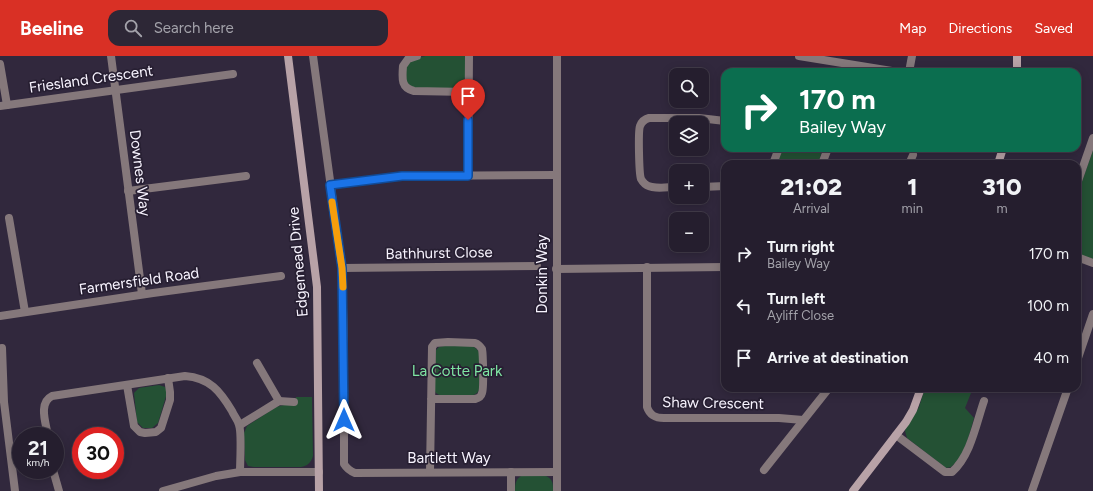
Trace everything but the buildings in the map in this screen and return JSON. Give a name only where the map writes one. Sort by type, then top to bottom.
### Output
[{"type":"street","name":"Downes Way","points":[[111,56],[142,294]]},
{"type":"street","name":"Edgemead Drive","points":[[288,56],[317,287],[319,491]]},
{"type":"street","points":[[313,56],[342,268]]},
{"type":"street","points":[[417,56],[408,59],[402,66],[404,84],[406,88],[414,91],[468,92]]},
{"type":"street","points":[[468,56],[468,176]]},
{"type":"street","name":"Donkin Way","points":[[557,56],[557,491]]},
{"type":"street","points":[[799,56],[847,68]]},
{"type":"street","points":[[910,68],[912,56]]},
{"type":"street","points":[[1017,56],[1017,68]]},
{"type":"street","points":[[0,64],[3,105]]},
{"type":"street","name":"Friesland Crescent","points":[[3,105],[233,74]]},
{"type":"street","points":[[669,187],[647,186],[642,181],[639,137],[639,128],[642,122],[645,119],[656,118],[698,118],[721,121]]},
{"type":"street","points":[[1081,172],[1093,138]]},
{"type":"street","points":[[911,160],[913,155]]},
{"type":"street","points":[[330,185],[402,176],[556,175]]},
{"type":"street","points":[[128,191],[246,176]]},
{"type":"street","points":[[709,186],[721,186]]},
{"type":"street","points":[[9,218],[25,312]]},
{"type":"street","points":[[1081,259],[1093,263]]},
{"type":"street","name":"Bathhurst Close","points":[[342,268],[537,266]]},
{"type":"street","points":[[556,269],[721,267]]},
{"type":"street","name":"Bartlett Way","points":[[342,268],[344,464],[348,470],[355,473],[558,472]]},
{"type":"street","name":"Shaw Crescent","points":[[647,268],[648,408],[650,413],[657,418],[779,418],[803,420]]},
{"type":"street","name":"Farmersfield Road","points":[[0,316],[142,294],[282,276]]},
{"type":"street","points":[[1081,338],[1093,314]]},
{"type":"street","points":[[430,472],[431,348],[435,343],[448,342],[478,344],[482,351],[484,389],[482,395],[475,399],[431,399]]},
{"type":"street","points":[[2,348],[4,427],[15,491]]},
{"type":"street","points":[[257,363],[279,401]]},
{"type":"street","points":[[47,427],[44,407],[46,401],[50,397],[168,378],[192,376],[200,378],[211,384],[219,392],[240,426],[240,472]]},
{"type":"street","points":[[127,385],[134,426],[140,432],[156,432],[161,428],[170,400],[168,378]]},
{"type":"street","points":[[764,470],[826,392]]},
{"type":"street","points":[[853,491],[911,415],[919,392]]},
{"type":"street","points":[[1032,491],[1067,392]]},
{"type":"street","points":[[240,426],[279,401],[294,402]]},
{"type":"street","points":[[896,435],[945,472],[952,472],[962,460],[970,444],[984,401]]},
{"type":"street","points":[[163,491],[216,476],[240,472],[319,472]]},
{"type":"street","points":[[511,472],[512,491]]},
{"type":"street","points":[[56,479],[59,491]]},
{"type":"green space","points":[[425,56],[465,56],[465,77],[463,84],[457,88],[415,88],[409,85],[406,80],[405,73],[408,63],[413,59]]},
{"type":"green space","points":[[1093,150],[1093,259],[1081,255],[1081,184]]},
{"type":"green space","points":[[782,152],[820,152],[821,154],[819,160],[778,160]]},
{"type":"green space","name":"La Cotte Park","points":[[472,346],[476,348],[480,354],[479,390],[477,393],[472,396],[441,396],[436,393],[433,388],[436,350],[439,347]]},
{"type":"green space","points":[[159,385],[165,387],[167,393],[158,423],[152,428],[143,428],[137,422],[134,393],[139,388]]},
{"type":"green space","points":[[924,392],[971,392],[965,408],[974,418],[963,451],[951,467],[946,468],[907,438],[905,431],[906,428],[919,407]]},
{"type":"green space","points":[[296,397],[312,397],[313,456],[310,462],[301,467],[248,466],[245,460],[244,433],[247,426],[276,407],[296,405]]},
{"type":"green space","points":[[523,475],[548,477],[552,482],[553,491],[515,491],[516,481]]},
{"type":"slow traffic","points":[[332,202],[342,268],[343,287]]},
{"type":"route","points":[[344,420],[342,268],[330,185],[402,176],[468,176],[468,120]]}]
